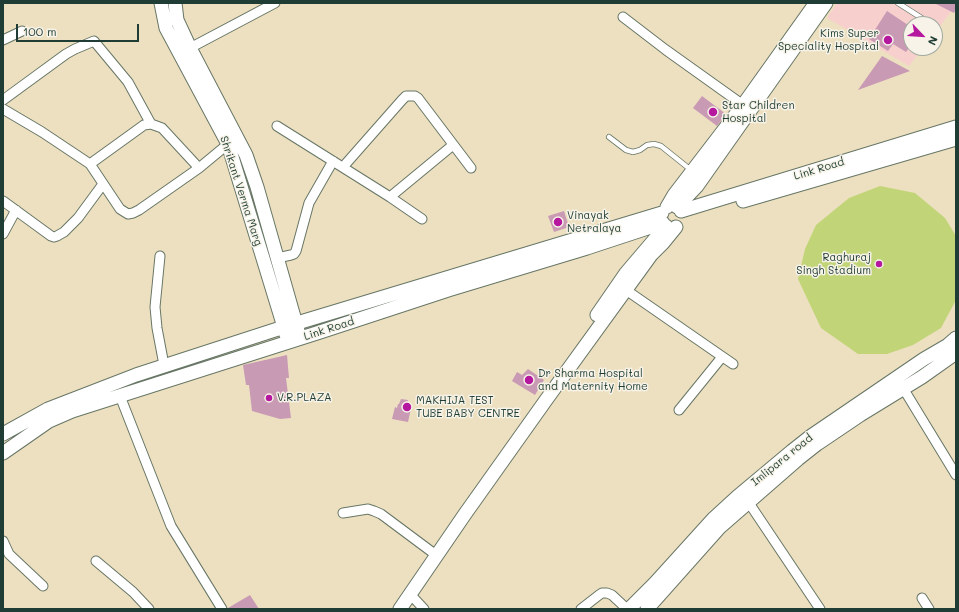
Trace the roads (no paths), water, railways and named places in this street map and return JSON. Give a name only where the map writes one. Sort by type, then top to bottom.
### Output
[{"type":"street","name":"Shrikant Verma Marg","points":[[161,3],[166,28],[228,144],[290,325],[301,338]]},
{"type":"street","name":"Shrikant Verma Marg","points":[[175,3],[177,20],[190,48],[246,155],[277,258],[290,325],[287,343]]},
{"type":"street","points":[[190,48],[275,3]]},
{"type":"street","points":[[697,174],[743,104],[816,3]]},
{"type":"street","points":[[400,609],[524,431],[651,255],[663,243],[672,217],[674,194],[697,174],[826,3]]},
{"type":"street","points":[[623,18],[743,104]]},
{"type":"street","points":[[3,40],[22,31]]},
{"type":"street","points":[[3,100],[66,54],[94,41],[128,82],[150,124]]},
{"type":"street","points":[[342,167],[406,96],[415,96],[471,168]]},
{"type":"street","points":[[3,109],[42,132],[90,164],[120,209],[128,214],[139,210],[199,168],[228,144]]},
{"type":"street","points":[[90,164],[144,125],[150,124],[162,128],[199,168]]},
{"type":"street","points":[[277,126],[390,197],[422,219]]},
{"type":"street","name":"Link Road","points":[[3,453],[49,421],[72,411],[448,290],[587,248],[672,217],[956,127]]},
{"type":"street","name":"Link Road","points":[[3,434],[48,409],[136,375],[290,325],[672,217],[833,176],[956,139]]},
{"type":"street","points":[[390,197],[453,144]]},
{"type":"street","points":[[277,258],[294,254],[296,251],[309,203],[333,161]]},
{"type":"street","points":[[3,201],[54,237],[64,232],[78,218],[103,184]]},
{"type":"street","points":[[3,234],[16,210]]},
{"type":"street","points":[[392,609],[626,274],[672,217]]},
{"type":"street","points":[[160,256],[155,307],[157,328],[164,365]]},
{"type":"street","points":[[626,290],[733,364]]},
{"type":"street","name":"Imlipara road","points":[[647,609],[720,527],[798,459],[817,444],[860,415],[922,377],[954,348]]},
{"type":"street","name":"Imlipara road","points":[[628,609],[655,584],[713,519],[792,451],[811,436],[924,359],[954,348]]},
{"type":"street","points":[[680,410],[722,357]]},
{"type":"street","points":[[902,388],[956,474]]},
{"type":"street","points":[[120,396],[171,526],[222,609]]},
{"type":"street","points":[[748,503],[820,609]]},
{"type":"street","points":[[344,513],[368,509],[381,514],[432,552]]},
{"type":"street","points":[[3,542],[9,554],[43,586]]},
{"type":"street","points":[[96,561],[133,592],[149,609]]},
{"type":"street","points":[[581,609],[602,593],[612,595],[628,609]]},
{"type":"street","points":[[410,594],[424,609]]},
{"type":"street","points":[[922,598],[929,609]]},
{"type":"lane","points":[[898,3],[918,16]]},
{"type":"lane","points":[[609,136],[626,150],[633,152],[640,150],[647,145],[654,144],[661,146],[697,174]]},
{"type":"place","name":"Kims Super Speciality Hospital","points":[[888,40]]},
{"type":"place","name":"Star Children Hospital","points":[[713,112]]},
{"type":"place","name":"Vinayak Netralaya","points":[[558,222]]},
{"type":"place","name":"Raghuraj Singh Stadium","points":[[879,264]]},
{"type":"place","name":"Dr Sharma Hospital and Maternity Home","points":[[529,380]]},
{"type":"place","name":"V.R.PLAZA","points":[[269,398]]},
{"type":"place","name":"MAKHIJA TEST TUBE BABY CENTRE","points":[[407,407]]}]
